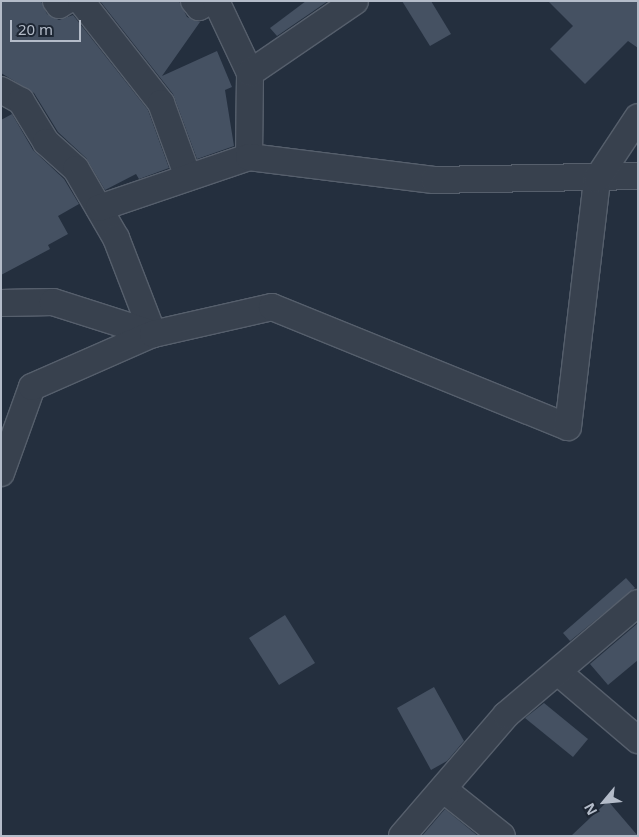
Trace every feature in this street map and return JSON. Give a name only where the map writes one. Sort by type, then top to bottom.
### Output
[{"type":"street","points":[[56,1],[59,5],[66,1]]},
{"type":"street","points":[[81,1],[161,103],[188,177]]},
{"type":"street","points":[[194,1],[199,7],[210,1]]},
{"type":"street","points":[[216,1],[250,73],[249,157]]},
{"type":"street","points":[[250,73],[355,1]]},
{"type":"street","points":[[1,90],[21,102],[46,142],[76,169],[116,238],[153,334]]},
{"type":"street","points":[[1,473],[32,387],[153,334],[272,306],[568,427],[596,179],[638,117]]},
{"type":"street","points":[[99,208],[249,157],[434,180],[596,179],[638,176]]},
{"type":"street","points":[[1,303],[53,302],[153,334]]},
{"type":"street","points":[[402,836],[506,715],[638,603]]},
{"type":"street","points":[[558,672],[638,740]]},
{"type":"street","points":[[443,790],[502,836]]},
{"type":"building","points":[[1,1],[41,1],[47,14],[59,20],[73,15],[148,110],[169,168],[139,179],[136,174],[105,190],[86,158],[58,132],[34,93],[1,73]]},
{"type":"building","points":[[100,1],[179,1],[187,17],[200,22],[162,76],[217,51],[232,87],[225,90],[234,146],[197,159],[173,94]]},
{"type":"building","points":[[306,1],[328,1],[277,36],[270,28]]},
{"type":"building","points":[[402,1],[431,1],[451,34],[430,46]]},
{"type":"building","points":[[548,1],[638,1],[638,48],[628,41],[585,84],[550,49],[573,26]]},
{"type":"building","points":[[12,114],[33,150],[64,179],[79,204],[58,216],[68,234],[48,245],[50,249],[1,275],[1,120]]},
{"type":"building","points":[[626,578],[635,588],[570,641],[563,633]]},
{"type":"building","points":[[285,615],[315,663],[279,685],[249,638]]},
{"type":"building","points":[[638,623],[638,660],[608,685],[590,664]]},
{"type":"building","points":[[434,687],[464,741],[447,761],[431,770],[397,708]]},
{"type":"building","points":[[544,703],[588,739],[573,757],[525,718]]},
{"type":"building","points":[[608,801],[638,836],[571,836]]},
{"type":"building","points":[[445,809],[478,836],[422,836]]}]
